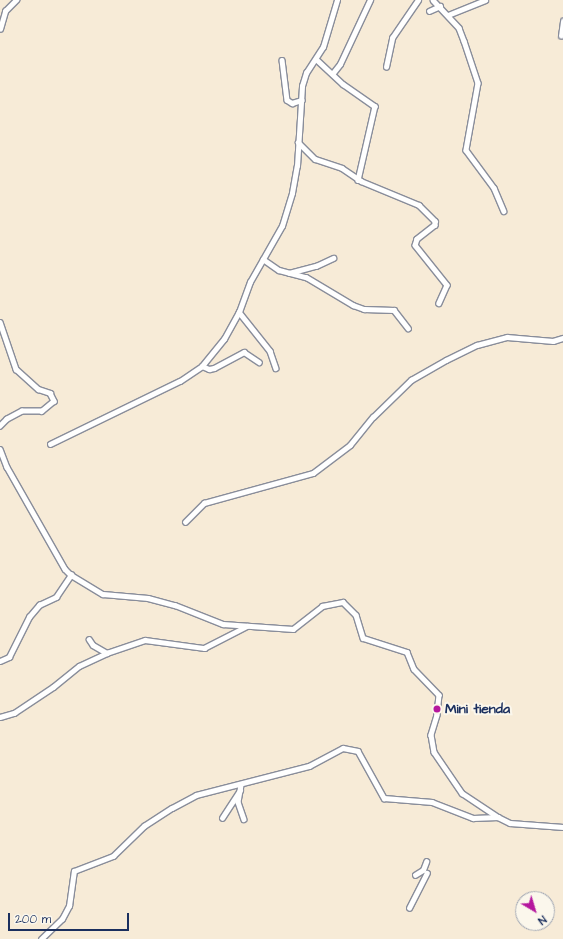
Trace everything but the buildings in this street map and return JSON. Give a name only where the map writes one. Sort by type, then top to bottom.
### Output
[{"type":"street","points":[[0,29],[6,11],[16,0]]},
{"type":"street","points":[[50,444],[180,381],[202,366],[224,339],[239,312],[250,282],[282,226],[290,200],[298,142],[302,86],[323,47],[337,0]]},
{"type":"street","points":[[333,73],[340,64],[370,0]]},
{"type":"street","points":[[386,67],[392,38],[418,0]]},
{"type":"street","points":[[433,0],[448,15],[462,35],[478,83],[466,150],[494,188],[504,211]]},
{"type":"street","points":[[448,15],[484,0]]},
{"type":"street","points":[[429,11],[440,6]]},
{"type":"street","points":[[561,36],[563,21]]},
{"type":"street","points":[[462,35],[469,37]]},
{"type":"street","points":[[316,59],[333,73],[343,84],[375,106],[358,180]]},
{"type":"street","points":[[282,60],[287,100],[292,103],[302,100]]},
{"type":"street","points":[[298,142],[315,159],[342,168],[358,180],[419,205],[435,221],[434,226],[417,239],[415,245],[446,285],[440,303]]},
{"type":"street","points":[[289,273],[316,266],[333,258]]},
{"type":"street","points":[[263,259],[279,270],[306,277],[353,305],[364,309],[394,310],[408,328]]},
{"type":"street","points":[[239,312],[270,351],[276,368]]},
{"type":"street","points":[[0,322],[16,369],[38,389],[50,393],[54,401],[42,411],[22,411],[7,419],[0,426]]},
{"type":"street","points":[[185,522],[204,503],[313,473],[350,445],[389,399],[413,378],[446,360],[477,345],[509,337],[553,340],[563,338]]},
{"type":"street","points":[[202,366],[209,369],[214,368],[244,352],[259,362]]},
{"type":"street","points":[[0,449],[7,467],[65,569],[71,575],[103,594],[148,598],[175,605],[223,624],[293,629],[322,606],[343,602],[356,615],[363,638],[407,652],[414,669],[439,695],[437,715],[431,735],[434,752],[462,793],[498,817],[510,823],[563,827]]},
{"type":"street","points":[[0,661],[10,657],[29,617],[41,604],[56,597],[71,575]]},
{"type":"street","points":[[0,717],[14,713],[53,687],[79,666],[107,652],[145,640],[204,648],[247,626]]},
{"type":"street","points":[[89,639],[93,645],[107,652]]},
{"type":"street","points":[[41,939],[62,919],[69,906],[74,871],[113,856],[144,826],[196,795],[240,788],[304,768],[332,753],[350,749],[358,751],[384,798],[432,802],[473,818],[498,817]]},
{"type":"street","points":[[222,818],[233,797],[240,788]]},
{"type":"street","points":[[240,788],[238,802],[244,819]]},
{"type":"street","points":[[415,875],[423,870],[426,862]]},
{"type":"street","points":[[409,908],[427,873]]},
{"type":"place","name":"Mini tienda","points":[[437,709]]}]
